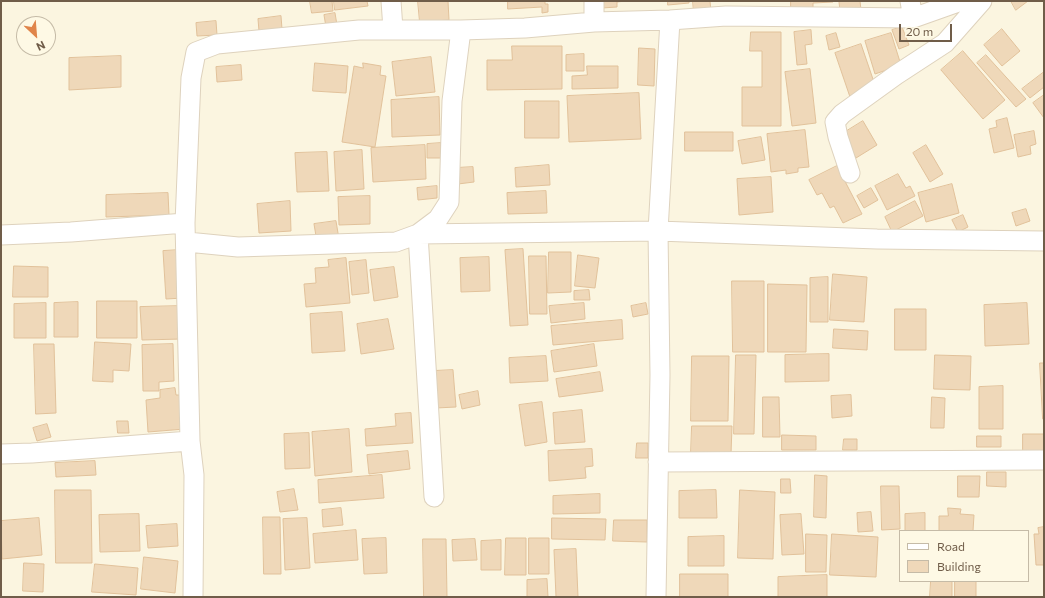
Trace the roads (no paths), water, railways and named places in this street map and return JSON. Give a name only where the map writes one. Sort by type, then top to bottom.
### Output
[{"type":"street","points":[[392,1],[393,29]]},
{"type":"street","points":[[594,1],[594,22]]},
{"type":"street","points":[[193,597],[194,475],[190,441],[187,242],[185,223],[191,78],[196,52],[217,44],[359,30],[461,30],[525,28],[594,22],[911,9],[961,1]]},
{"type":"street","points":[[850,173],[835,122],[842,114],[896,75],[945,44],[982,1]]},
{"type":"street","points":[[656,597],[660,375],[657,288],[658,231],[670,20]]},
{"type":"street","points":[[187,242],[238,247],[396,242],[418,234],[438,219],[449,202],[452,101],[461,30]]},
{"type":"street","points":[[1,235],[71,232],[185,223]]},
{"type":"street","points":[[418,234],[658,231],[877,239],[1044,241]]},
{"type":"street","points":[[418,234],[434,497]]},
{"type":"street","points":[[1,454],[32,454],[190,441]]},
{"type":"street","points":[[658,462],[1044,460]]}]
